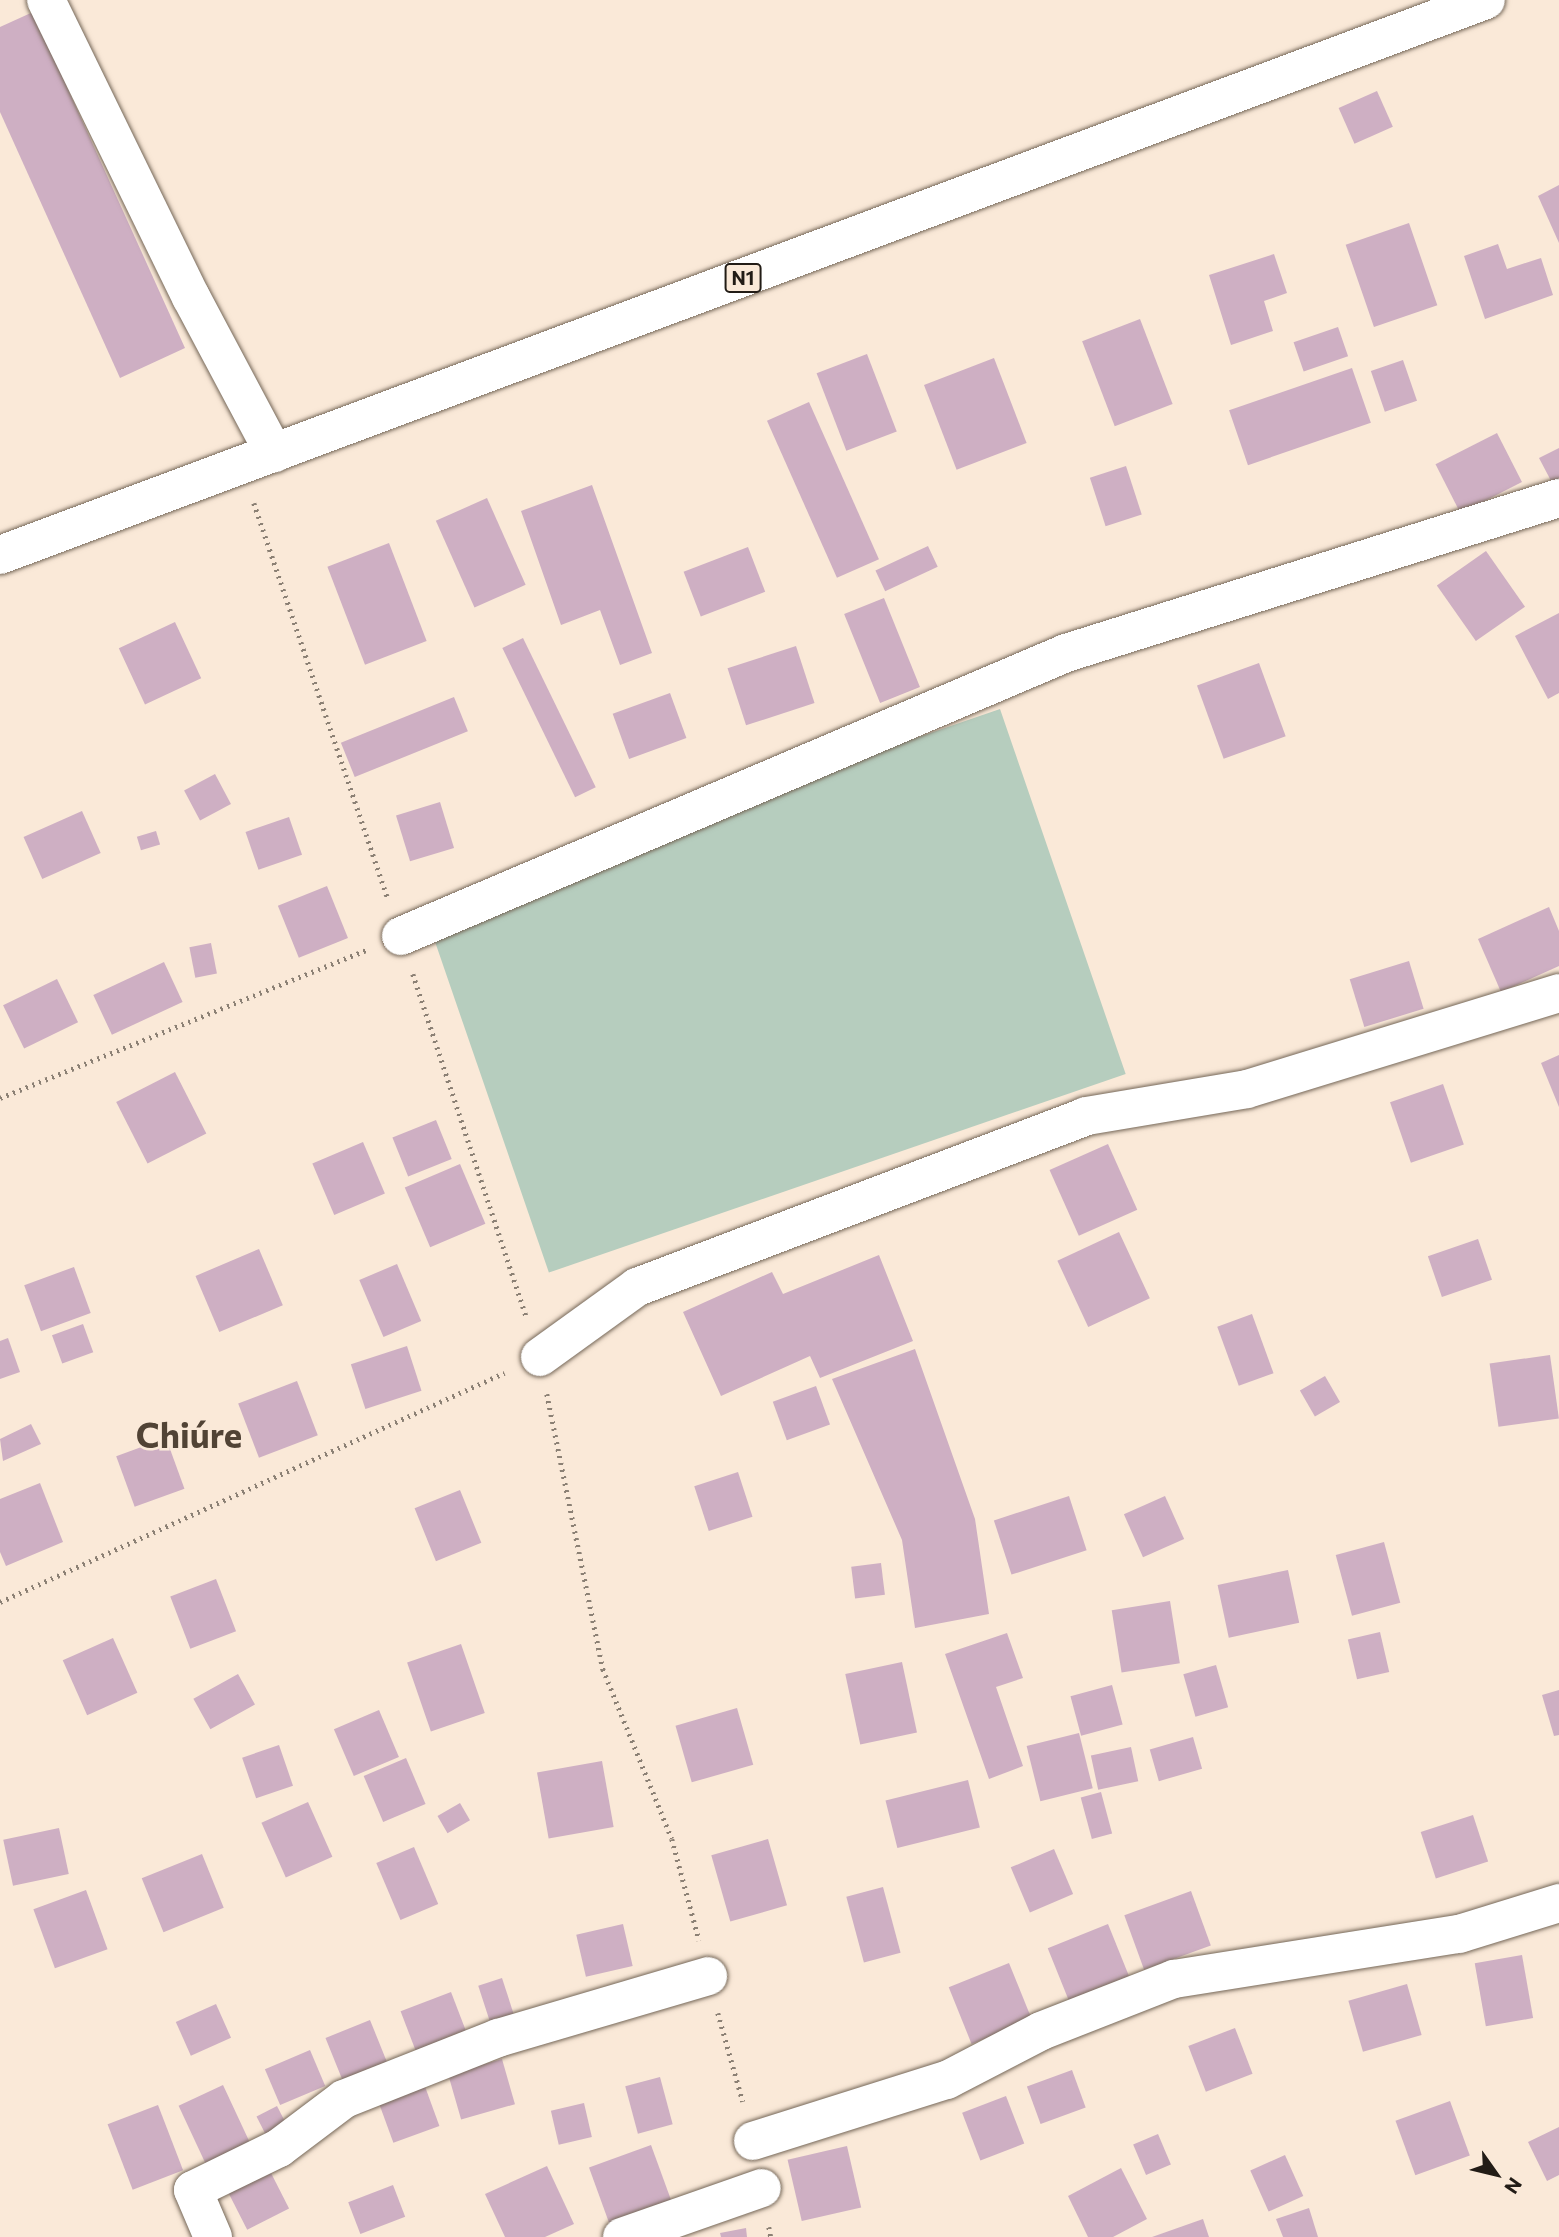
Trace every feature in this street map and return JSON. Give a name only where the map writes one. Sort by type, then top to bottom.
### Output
[{"type":"main road","points":[[46,0],[191,297],[274,453]]},
{"type":"main road","name":"N1","points":[[0,555],[1486,0]]},
{"type":"main road","points":[[401,936],[1066,653],[1559,498]]},
{"type":"main road","points":[[540,1357],[637,1287],[1086,1116],[1247,1089],[1559,993]]},
{"type":"main road","points":[[753,2141],[947,2080],[1041,2031],[1174,1979],[1459,1934],[1559,1903]]},
{"type":"main road","points":[[213,2237],[193,2190],[279,2148],[344,2099],[498,2038],[708,1976]]},
{"type":"main road","points":[[622,2237],[762,2188]]},
{"type":"path","points":[[0,1098],[401,936]]},
{"type":"path","points":[[0,1602],[540,1357]]},
{"type":"green space","points":[[1000,709],[1126,1074],[549,1273],[423,908]]},
{"type":"building","points":[[33,12],[185,348],[120,378],[0,112],[0,27]]},
{"type":"building","points":[[1377,91],[1393,127],[1354,144],[1339,108]]},
{"type":"building","points":[[1559,185],[1559,243],[1538,196]]},
{"type":"building","points":[[1409,223],[1437,305],[1374,327],[1346,245]]},
{"type":"building","points":[[1498,244],[1507,269],[1541,258],[1553,295],[1485,319],[1464,256]]},
{"type":"building","points":[[1274,254],[1287,293],[1264,301],[1273,331],[1231,345],[1209,275]]},
{"type":"building","points":[[1140,319],[1173,404],[1115,426],[1082,341]]},
{"type":"building","points":[[1338,327],[1348,356],[1304,372],[1294,342]]},
{"type":"building","points":[[867,354],[897,431],[846,451],[817,373]]},
{"type":"building","points":[[994,358],[1027,443],[957,470],[924,385]]},
{"type":"building","points":[[1403,360],[1417,401],[1385,412],[1371,371]]},
{"type":"building","points":[[1352,368],[1371,423],[1248,465],[1229,410]]},
{"type":"building","points":[[809,402],[879,559],[837,578],[767,421]]},
{"type":"building","points":[[1497,433],[1522,482],[1460,513],[1436,464]]},
{"type":"building","points":[[1559,448],[1559,496],[1539,458]]},
{"type":"building","points":[[1126,466],[1142,515],[1106,526],[1090,478]]},
{"type":"building","points":[[592,485],[652,653],[620,665],[600,610],[561,625],[521,511]]},
{"type":"building","points":[[487,498],[526,585],[474,608],[436,521]]},
{"type":"building","points":[[389,543],[427,641],[365,665],[327,567]]},
{"type":"building","points":[[928,546],[938,567],[885,591],[875,571]]},
{"type":"building","points":[[748,547],[765,592],[701,617],[684,572]]},
{"type":"building","points":[[1486,551],[1525,607],[1476,641],[1437,585]]},
{"type":"building","points":[[884,598],[920,687],[880,703],[844,614]]},
{"type":"building","points":[[1559,613],[1559,693],[1548,699],[1515,636]]},
{"type":"building","points":[[175,622],[201,678],[145,704],[119,648]]},
{"type":"building","points":[[523,638],[596,787],[575,797],[502,648]]},
{"type":"building","points":[[796,646],[815,703],[746,725],[728,668]]},
{"type":"building","points":[[1259,663],[1286,736],[1224,759],[1197,686]]},
{"type":"building","points":[[670,693],[686,738],[629,759],[613,714]]},
{"type":"building","points":[[454,697],[468,731],[355,777],[341,743]]},
{"type":"building","points":[[215,774],[231,804],[200,820],[184,790]]},
{"type":"building","points":[[440,802],[454,848],[410,861],[396,815]]},
{"type":"building","points":[[82,811],[101,853],[42,879],[24,837]]},
{"type":"building","points":[[289,817],[302,855],[259,870],[246,832]]},
{"type":"building","points":[[156,831],[160,844],[141,850],[137,837]]},
{"type":"building","points":[[327,886],[348,938],[299,958],[278,906]]},
{"type":"building","points":[[1549,907],[1559,931],[1559,966],[1501,992],[1478,939]]},
{"type":"building","points":[[211,943],[217,973],[195,978],[189,947]]},
{"type":"building","points":[[1409,961],[1424,1009],[1364,1027],[1350,979]]},
{"type":"building","points":[[164,962],[183,1002],[112,1035],[93,995]]},
{"type":"building","points":[[57,979],[78,1022],[24,1048],[3,1005]]},
{"type":"building","points":[[1559,1055],[1559,1107],[1541,1063]]},
{"type":"building","points":[[175,1072],[206,1133],[148,1163],[116,1102]]},
{"type":"building","points":[[1443,1084],[1464,1145],[1411,1163],[1390,1102]]},
{"type":"building","points":[[436,1120],[452,1159],[408,1177],[392,1138]]},
{"type":"building","points":[[363,1142],[385,1194],[334,1215],[312,1163]]},
{"type":"building","points":[[1108,1144],[1137,1210],[1079,1236],[1050,1170]]},
{"type":"building","points":[[460,1164],[485,1224],[430,1247],[405,1187]]},
{"type":"building","points":[[1119,1232],[1150,1298],[1088,1327],[1057,1261]]},
{"type":"building","points":[[1478,1239],[1492,1280],[1442,1297],[1428,1256]]},
{"type":"building","points":[[259,1249],[283,1305],[219,1332],[195,1276]]},
{"type":"building","points":[[879,1255],[913,1341],[820,1378],[810,1356],[721,1396],[683,1312],[772,1272],[783,1294]]},
{"type":"building","points":[[397,1264],[421,1321],[383,1337],[359,1280]]},
{"type":"building","points":[[74,1267],[91,1313],[41,1331],[24,1285]]},
{"type":"building","points":[[1252,1314],[1274,1373],[1239,1386],[1217,1327]]},
{"type":"building","points":[[83,1324],[93,1352],[62,1363],[52,1335]]},
{"type":"building","points":[[8,1338],[20,1372],[0,1379],[0,1341]]},
{"type":"building","points":[[407,1346],[422,1391],[365,1409],[351,1364]]},
{"type":"building","points":[[915,1349],[975,1519],[989,1614],[915,1628],[902,1540],[832,1379]]},
{"type":"building","points":[[1550,1355],[1559,1418],[1499,1427],[1490,1363]]},
{"type":"building","points":[[1325,1376],[1340,1402],[1315,1416],[1300,1390]]},
{"type":"building","points":[[297,1381],[318,1435],[259,1458],[238,1404]]},
{"type":"building","points":[[816,1386],[830,1425],[787,1440],[773,1402]]},
{"type":"building","points":[[31,1424],[41,1444],[3,1461],[0,1439]]},
{"type":"building","points":[[166,1438],[184,1489],[135,1507],[116,1456]]},
{"type":"building","points":[[738,1472],[753,1517],[709,1531],[694,1486]]},
{"type":"building","points":[[40,1483],[63,1542],[6,1566],[0,1552],[0,1499]]},
{"type":"building","points":[[460,1490],[481,1543],[436,1561],[415,1508]]},
{"type":"building","points":[[1069,1496],[1087,1550],[1011,1575],[994,1520]]},
{"type":"building","points":[[1165,1496],[1184,1539],[1143,1557],[1124,1514]]},
{"type":"building","points":[[1384,1542],[1400,1603],[1352,1616],[1336,1555]]},
{"type":"building","points":[[881,1563],[885,1595],[855,1598],[851,1567]]},
{"type":"building","points":[[1288,1570],[1299,1623],[1229,1638],[1218,1585]]},
{"type":"building","points":[[216,1579],[236,1631],[190,1649],[170,1597]]},
{"type":"building","points":[[1170,1601],[1180,1663],[1122,1672],[1112,1610]]},
{"type":"building","points":[[1380,1632],[1389,1672],[1357,1679],[1348,1639]]},
{"type":"building","points":[[1007,1633],[1023,1678],[996,1687],[1023,1766],[989,1779],[945,1654]]},
{"type":"building","points":[[113,1638],[137,1693],[87,1715],[63,1660]]},
{"type":"building","points":[[461,1644],[485,1713],[431,1732],[407,1663]]},
{"type":"building","points":[[902,1662],[917,1732],[860,1744],[845,1674]]},
{"type":"building","points":[[1216,1665],[1228,1707],[1195,1717],[1183,1674]]},
{"type":"building","points":[[238,1674],[255,1705],[210,1729],[193,1699]]},
{"type":"building","points":[[1112,1685],[1123,1725],[1081,1736],[1070,1696]]},
{"type":"building","points":[[1559,1690],[1559,1735],[1554,1736],[1542,1695]]},
{"type":"building","points":[[737,1708],[753,1765],[692,1782],[675,1726]]},
{"type":"building","points":[[379,1710],[399,1757],[354,1776],[334,1729]]},
{"type":"building","points":[[1079,1733],[1093,1788],[1040,1801],[1027,1746]]},
{"type":"building","points":[[1193,1737],[1202,1769],[1159,1781],[1150,1749]]},
{"type":"building","points":[[279,1745],[293,1786],[256,1798],[242,1758]]},
{"type":"building","points":[[1131,1747],[1138,1781],[1098,1790],[1091,1756]]},
{"type":"building","points":[[406,1758],[426,1804],[383,1822],[364,1776]]},
{"type":"building","points":[[602,1761],[614,1827],[549,1838],[537,1772]]},
{"type":"building","points":[[968,1780],[980,1828],[897,1848],[886,1801]]},
{"type":"building","points":[[1101,1792],[1112,1834],[1092,1839],[1081,1797]]},
{"type":"building","points":[[308,1802],[332,1857],[286,1878],[261,1823]]},
{"type":"building","points":[[460,1803],[470,1820],[447,1833],[437,1816]]},
{"type":"building","points":[[1473,1815],[1488,1862],[1436,1879],[1421,1832]]},
{"type":"building","points":[[59,1828],[69,1874],[13,1886],[3,1840]]},
{"type":"building","points":[[768,1839],[787,1905],[730,1922],[711,1855]]},
{"type":"building","points":[[414,1847],[438,1904],[400,1920],[376,1863]]},
{"type":"building","points":[[1054,1849],[1073,1894],[1030,1912],[1011,1867]]},
{"type":"building","points":[[202,1854],[224,1908],[163,1932],[142,1878]]},
{"type":"building","points":[[883,1887],[901,1953],[864,1963],[846,1897]]},
{"type":"building","points":[[86,1890],[108,1949],[55,1968],[33,1909]]},
{"type":"building","points":[[1191,1891],[1211,1946],[1144,1970],[1124,1915]]},
{"type":"building","points":[[623,1924],[633,1966],[586,1977],[576,1935]]},
{"type":"building","points":[[1108,1924],[1129,1976],[1069,2000],[1048,1948]]},
{"type":"building","points":[[1522,1955],[1533,2018],[1486,2026],[1475,1963]]},
{"type":"building","points":[[1009,1963],[1032,2020],[972,2044],[949,1987]]},
{"type":"building","points":[[502,1978],[514,2014],[490,2022],[478,1986]]},
{"type":"building","points":[[1407,1984],[1422,2035],[1363,2052],[1348,2001]]},
{"type":"building","points":[[451,1992],[468,2036],[417,2055],[401,2011]]},
{"type":"building","points":[[216,2004],[231,2038],[191,2056],[176,2022]]},
{"type":"building","points":[[370,2020],[387,2062],[342,2080],[325,2038]]},
{"type":"building","points":[[1235,2028],[1253,2074],[1206,2092],[1188,2046]]},
{"type":"building","points":[[310,2050],[325,2086],[280,2105],[265,2069]]},
{"type":"building","points":[[502,2059],[515,2104],[461,2120],[448,2074]]},
{"type":"building","points":[[1072,2070],[1086,2108],[1041,2124],[1027,2086]]},
{"type":"building","points":[[660,2077],[673,2124],[638,2134],[625,2086]]},
{"type":"building","points":[[423,2081],[439,2126],[393,2143],[377,2098]]},
{"type":"building","points":[[223,2085],[250,2143],[206,2164],[179,2106]]},
{"type":"building","points":[[1006,2096],[1024,2144],[980,2160],[962,2113]]},
{"type":"building","points":[[1450,2101],[1470,2156],[1415,2175],[1395,2121]]},
{"type":"building","points":[[584,2103],[592,2137],[559,2145],[551,2111]]},
{"type":"building","points":[[158,2105],[183,2170],[133,2190],[108,2124]]},
{"type":"building","points":[[277,2106],[290,2132],[270,2142],[257,2116]]},
{"type":"building","points":[[1559,2127],[1559,2175],[1547,2181],[1528,2142]]},
{"type":"building","points":[[1158,2134],[1171,2164],[1146,2175],[1133,2145]]},
{"type":"building","points":[[651,2145],[673,2206],[611,2229],[589,2168]]},
{"type":"building","points":[[847,2146],[861,2207],[802,2221],[788,2160]]},
{"type":"building","points":[[1285,2155],[1303,2196],[1269,2212],[1250,2170]]},
{"type":"building","points":[[547,2166],[574,2224],[545,2237],[505,2237],[485,2194]]},
{"type":"building","points":[[1121,2168],[1147,2219],[1113,2237],[1088,2237],[1068,2196]]},
{"type":"building","points":[[270,2171],[289,2208],[247,2230],[228,2192]]},
{"type":"building","points":[[393,2185],[405,2217],[360,2234],[348,2202]]},
{"type":"building","points":[[1309,2208],[1318,2237],[1283,2237],[1276,2219]]},
{"type":"building","points":[[1203,2219],[1209,2237],[1152,2237]]},
{"type":"building","points":[[746,2228],[747,2237],[721,2237],[720,2233]]},
{"type":"district","name":"Chiúre","points":[[189,1434]]}]
